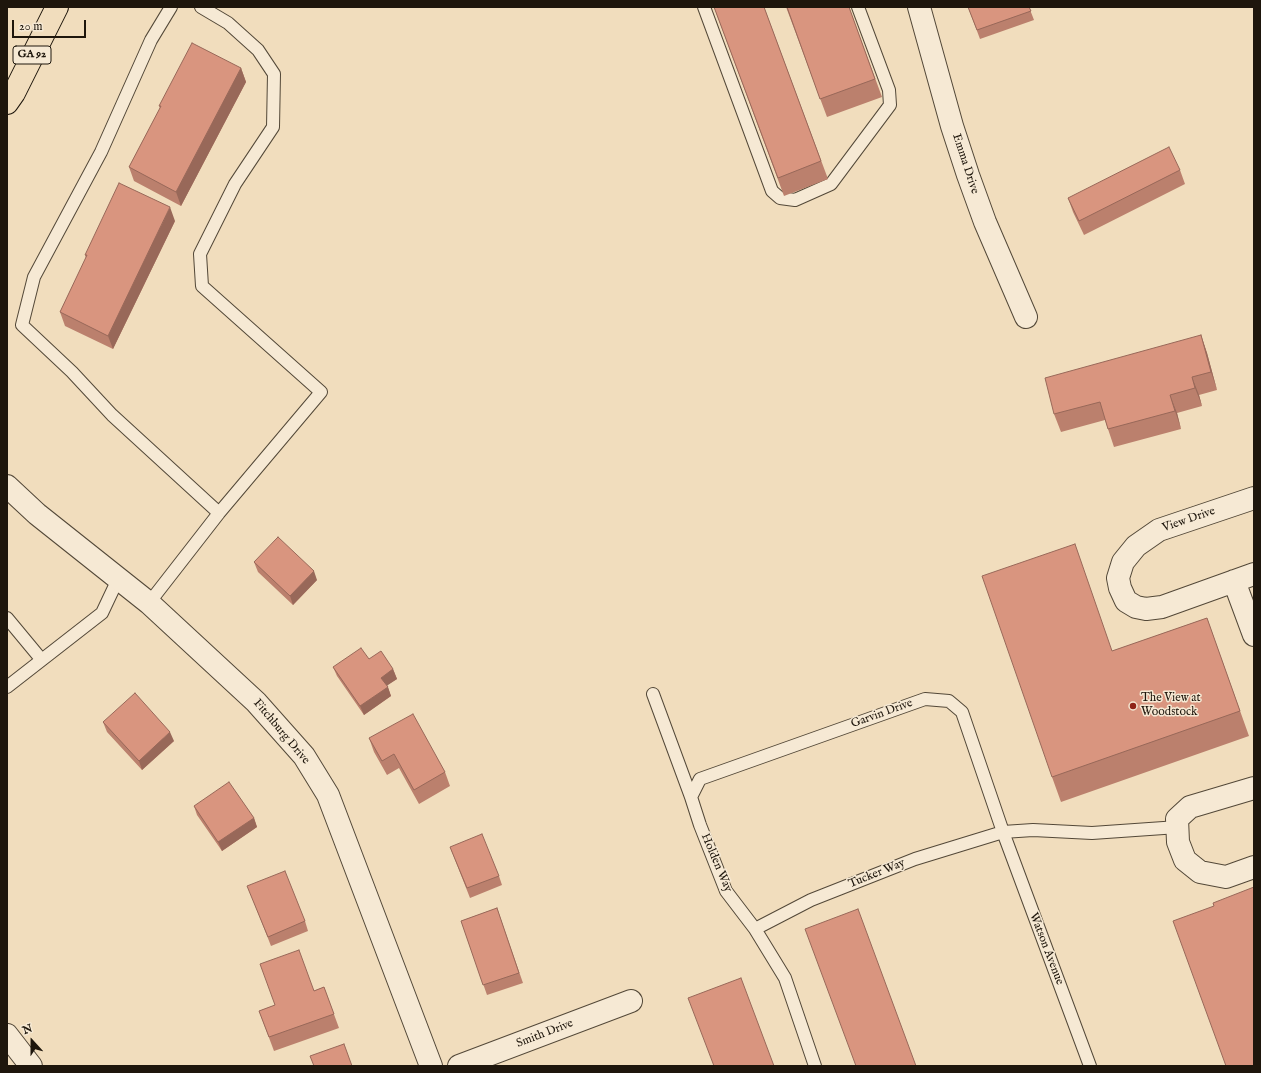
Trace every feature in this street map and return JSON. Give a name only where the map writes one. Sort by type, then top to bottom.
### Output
[{"type":"main road","name":"GA 92","points":[[7,103],[14,93],[56,7]]},
{"type":"street","name":"Emma Drive","points":[[919,7],[968,175],[985,222],[1026,317]]},
{"type":"street","name":"Fitchburg Drive","points":[[7,486],[38,514],[150,603],[256,702],[304,756],[328,795],[431,1066]]},
{"type":"street","name":"View Drive","points":[[1254,498],[1159,530],[1136,546],[1123,562],[1118,578],[1120,588],[1126,601],[1136,607],[1146,609],[1162,607],[1254,574]]},
{"type":"street","points":[[1234,581],[1254,635]]},
{"type":"street","points":[[1254,788],[1190,807],[1177,819],[1178,842],[1185,860],[1200,872],[1226,877],[1254,867]]},
{"type":"street","name":"Smith Drive","points":[[458,1066],[631,1001]]},
{"type":"street","points":[[7,1035],[31,1066]]},
{"type":"lane","points":[[171,7],[151,40],[101,152],[34,277],[22,325],[72,372],[112,415],[219,513]]},
{"type":"lane","points":[[150,603],[219,513],[321,392],[202,286],[200,254],[235,184],[273,126],[274,74],[258,50],[228,23],[201,7]]},
{"type":"lane","points":[[704,7],[772,190],[780,198],[795,200],[830,184],[890,105],[889,90],[858,7]]},
{"type":"lane","points":[[7,687],[102,613],[119,577]]},
{"type":"lane","points":[[7,618],[41,659]]},
{"type":"lane","name":"Holden Way","points":[[653,694],[700,825],[726,891],[755,928],[785,978],[814,1066]]},
{"type":"lane","name":"Garvin Drive","points":[[691,797],[700,779],[925,699],[949,701],[962,712],[1002,832]]},
{"type":"lane","name":"Tucker Way","points":[[755,928],[812,900],[915,859],[1002,832],[1033,830],[1092,833],[1178,827]]},
{"type":"lane","name":"Watson Avenue","points":[[1002,832],[1090,1066]]},
{"type":"building","points":[[714,7],[764,7],[821,161],[778,178]]},
{"type":"building","points":[[787,7],[849,7],[875,79],[820,99]]},
{"type":"building","points":[[968,7],[1029,7],[1031,11],[977,30]]},
{"type":"building","points":[[192,43],[241,68],[176,192],[129,167]]},
{"type":"building","points":[[1169,147],[1180,170],[1079,221],[1068,198]]},
{"type":"building","points":[[119,183],[170,207],[108,336],[60,312]]},
{"type":"building","points":[[1201,335],[1211,372],[1192,377],[1195,388],[1170,395],[1175,411],[1108,429],[1100,402],[1054,414],[1045,378]]},
{"type":"building","points":[[278,537],[314,571],[290,596],[254,562]]},
{"type":"building","name":"The View at Woodstock","points":[[1075,544],[1112,651],[1207,618],[1240,711],[1052,777],[982,576]]},
{"type":"building","points":[[361,648],[369,659],[381,651],[393,669],[381,678],[388,687],[360,706],[333,667]]},
{"type":"building","points":[[135,693],[170,732],[139,761],[103,722]]},
{"type":"building","points":[[413,714],[445,772],[414,790],[394,754],[382,761],[369,738]]},
{"type":"building","points":[[229,782],[254,818],[218,842],[194,806]]},
{"type":"building","points":[[482,834],[499,876],[467,888],[450,847]]},
{"type":"building","points":[[285,871],[305,921],[268,937],[247,886]]},
{"type":"building","points":[[1254,887],[1254,1066],[1226,1066],[1173,921],[1214,906],[1213,903]]},
{"type":"building","points":[[497,908],[519,973],[483,985],[461,921]]},
{"type":"building","points":[[858,909],[916,1066],[856,1066],[805,929]]},
{"type":"building","points":[[299,950],[314,991],[324,987],[334,1014],[269,1037],[259,1011],[275,1005],[260,964]]},
{"type":"building","points":[[741,978],[774,1066],[714,1066],[688,998]]},
{"type":"building","points":[[344,1044],[352,1066],[314,1066],[310,1056]]},
{"type":"place","name":"The View at Woodstock","points":[[1133,706]]}]
